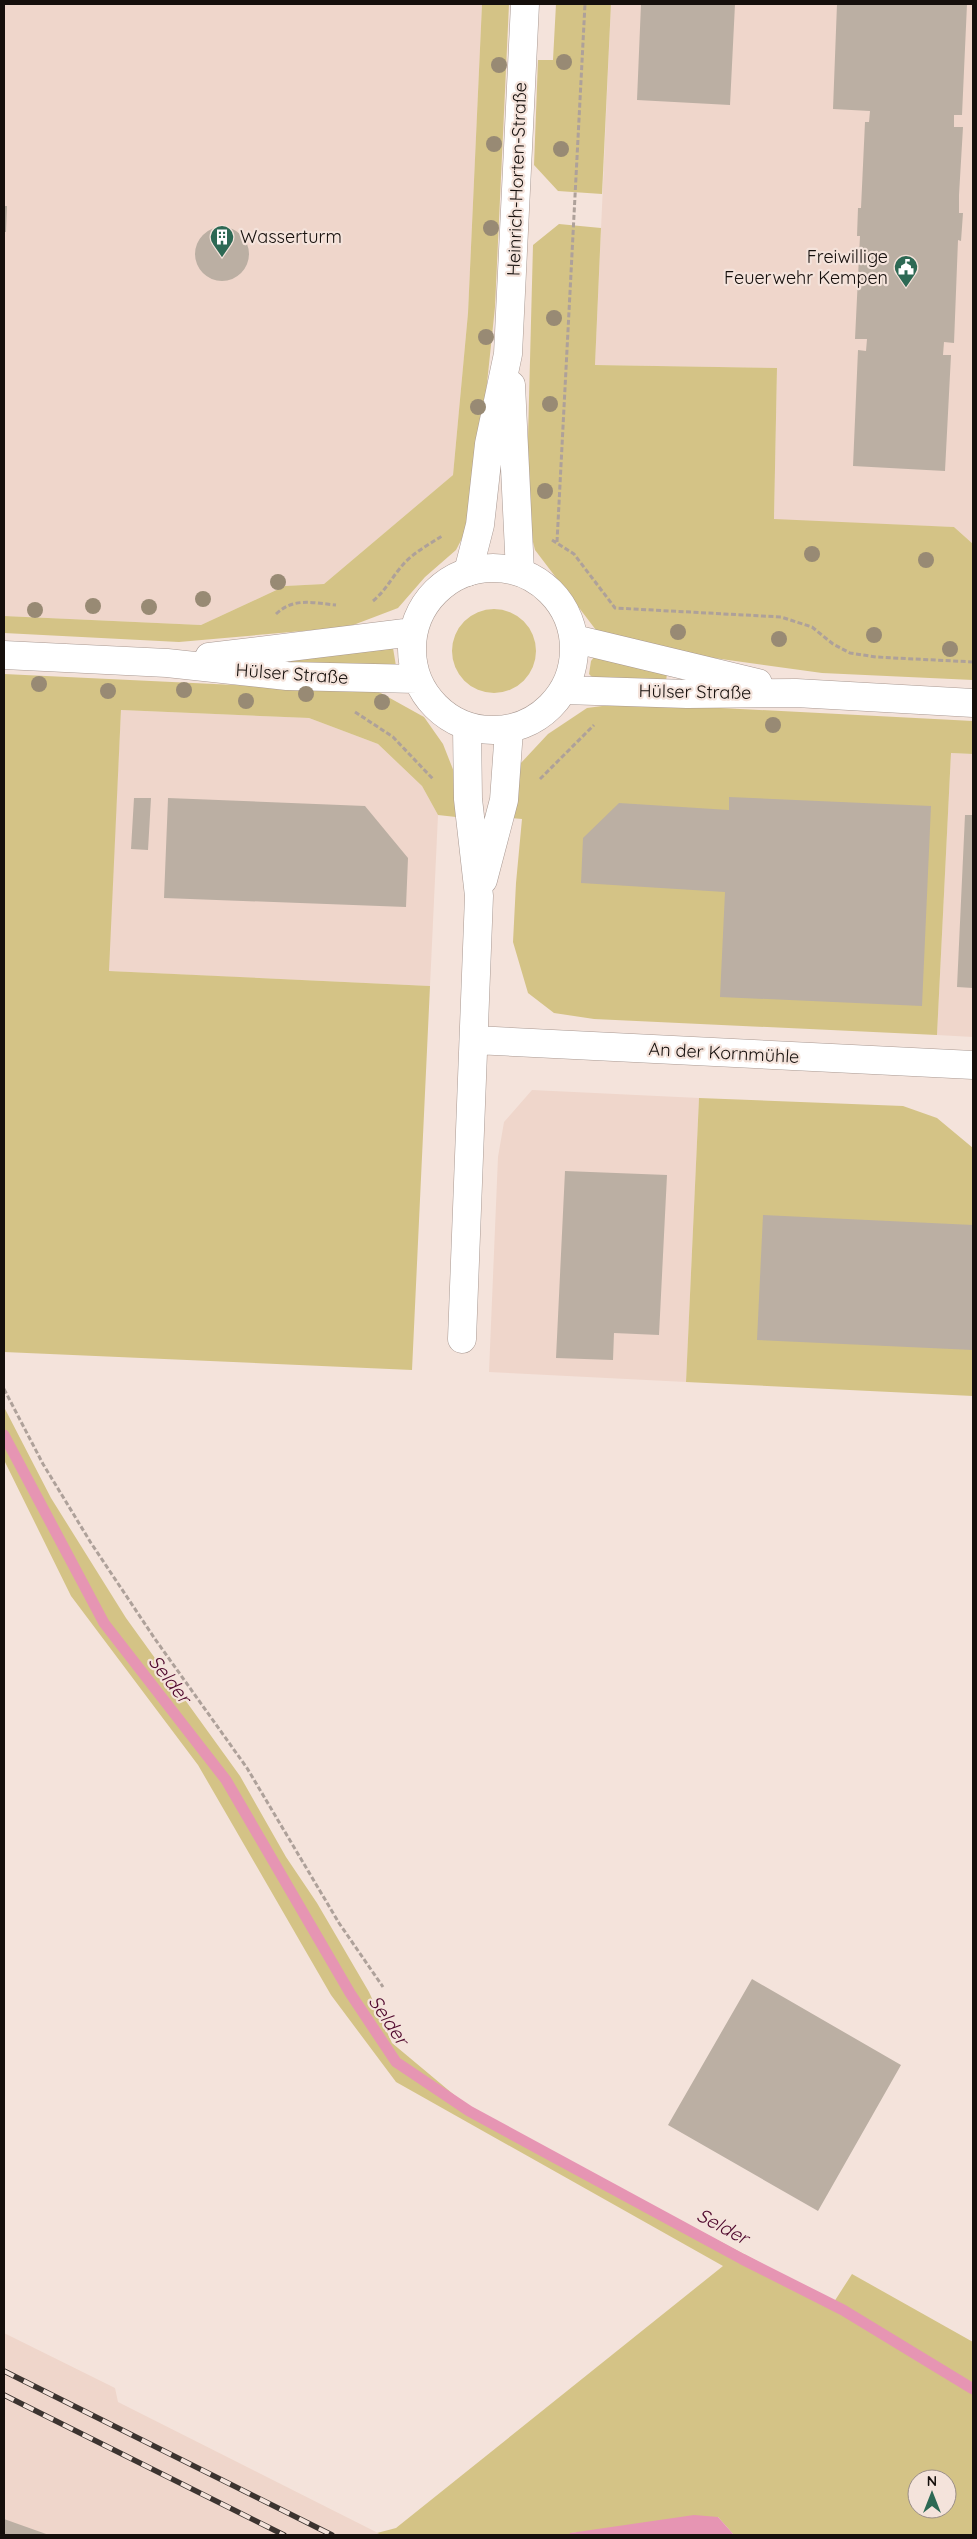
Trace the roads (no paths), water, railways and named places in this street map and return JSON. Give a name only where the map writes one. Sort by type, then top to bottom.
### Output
[{"type":"street","name":"Heinrich-Horten-Straße","points":[[520,572],[508,354],[525,4]]},
{"type":"street","name":"Heinrich-Horten-Straße","points":[[468,572],[480,525],[489,444],[508,354]]},
{"type":"street","points":[[494,567],[520,572],[540,582],[557,598],[569,617],[575,639],[574,666],[564,690],[550,708],[532,722],[509,730],[488,731],[466,726],[446,716],[429,700],[417,679],[412,656],[413,632],[420,612],[433,594],[449,581],[468,572],[494,567]]},
{"type":"street","name":"Hülser Straße","points":[[166,663],[413,632]]},
{"type":"street","name":"Hülser Straße","points":[[575,639],[796,693]]},
{"type":"street","name":"Hülser Straße","points":[[4,655],[166,663],[287,676],[417,679]]},
{"type":"street","name":"Hülser Straße","points":[[564,690],[687,694],[796,693],[973,703]]},
{"type":"street","points":[[462,1339],[475,1040],[479,896],[468,799],[466,726]]},
{"type":"street","points":[[479,896],[504,800],[509,730]]},
{"type":"street","name":"An der Kornmühle","points":[[475,1040],[973,1065]]},
{"type":"waterway","name":"Selder","points":[[4,1435],[104,1623],[226,1780],[350,1993],[396,2062],[469,2111],[742,2259],[843,2310],[973,2389]]},
{"type":"railway","points":[[4,2371],[332,2535]]},
{"type":"railway","points":[[4,2395],[284,2535]]},
{"type":"place","name":"Wasserturm","points":[[222,258]]},
{"type":"place","name":"Freiwillige Feuerwehr Kempen","points":[[906,288]]}]
